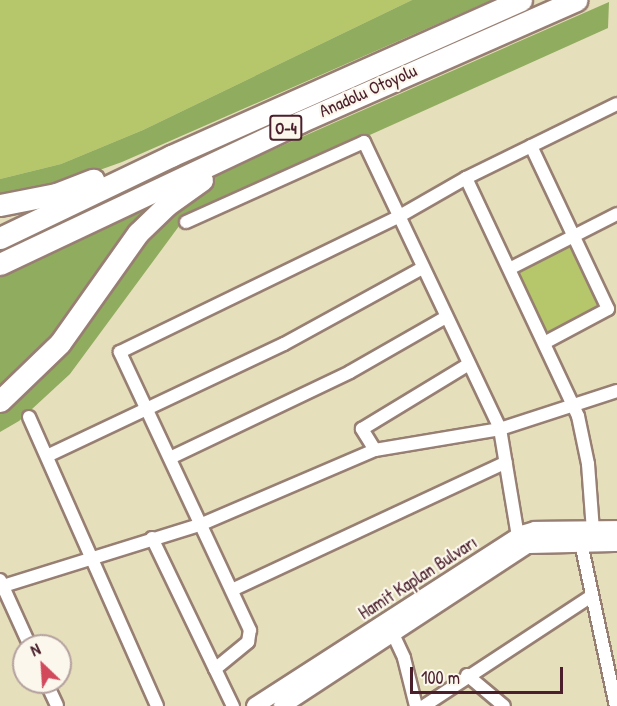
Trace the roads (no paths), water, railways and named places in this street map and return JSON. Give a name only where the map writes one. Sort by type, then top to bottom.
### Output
[{"type":"highway","name":"Anadolu Otoyolu","points":[[0,238],[396,54],[521,0]]},
{"type":"highway","name":"Anadolu Otoyolu","points":[[0,264],[300,122],[576,0]]},
{"type":"highway","points":[[0,205],[56,194],[100,178],[396,54]]},
{"type":"highway","points":[[0,401],[60,343],[152,218],[184,191],[300,122]]},
{"type":"main road","name":"Hamit Kaplan Bulvarı","points":[[282,706],[393,634],[535,530],[617,529]]},
{"type":"main road","name":"Hamit Kaplan Bulvarı","points":[[255,706],[519,543],[617,543]]},
{"type":"street","points":[[215,669],[250,637],[232,590],[202,524],[120,352],[398,217],[466,178],[617,104]]},
{"type":"street","points":[[186,222],[364,142],[500,429],[519,543]]},
{"type":"street","points":[[531,146],[608,309],[546,342]]},
{"type":"street","points":[[466,178],[574,405],[585,443],[593,530]]},
{"type":"street","points":[[510,268],[617,214]]},
{"type":"street","points":[[47,456],[325,322],[422,268]]},
{"type":"street","points":[[170,458],[350,372],[446,317]]},
{"type":"street","points":[[375,450],[362,429],[469,364]]},
{"type":"street","points":[[24,634],[1,584],[202,524],[375,450],[500,429],[617,391]]},
{"type":"street","points":[[29,417],[157,706]]},
{"type":"street","points":[[232,590],[506,462]]},
{"type":"street","points":[[152,538],[233,706]]},
{"type":"street","points":[[581,543],[590,597],[616,706]]},
{"type":"street","points":[[424,706],[467,675],[590,597]]},
{"type":"street","points":[[393,634],[404,658],[416,706]]},
{"type":"street","points":[[467,675],[504,706]]}]
